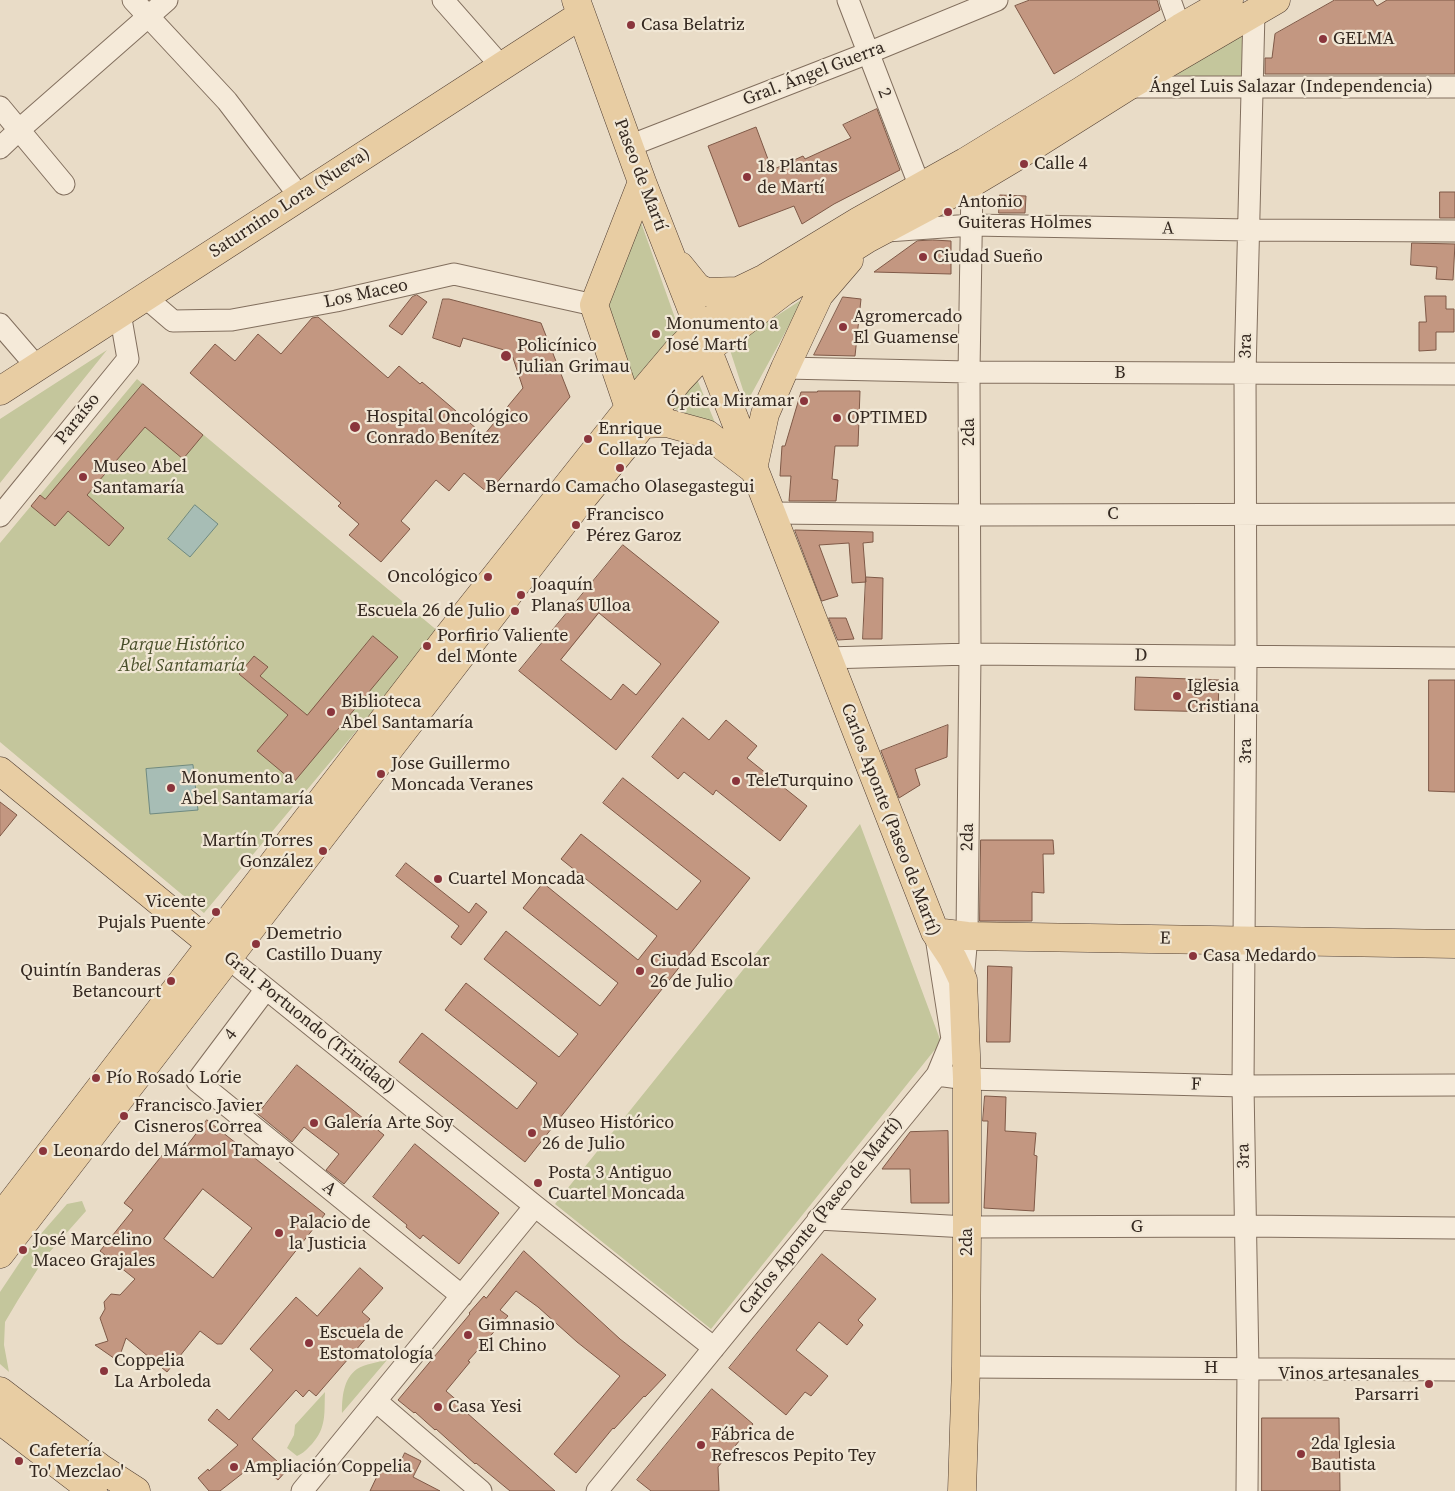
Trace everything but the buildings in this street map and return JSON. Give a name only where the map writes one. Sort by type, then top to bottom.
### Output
[{"type":"main road","points":[[671,256],[697,287],[706,292],[738,291],[765,278],[859,221],[965,162],[1180,28],[1229,0]]},
{"type":"main road","points":[[0,1254],[96,1131],[219,951],[448,635],[636,416],[678,350],[704,339],[874,235],[972,183],[1127,87],[1265,6]]},
{"type":"main road","name":"Saturnino Lora (Nueva)","points":[[0,391],[501,66],[578,7]]},
{"type":"main road","name":"Paseo de Martí","points":[[578,7],[642,182],[704,339]]},
{"type":"main road","points":[[636,416],[594,305],[642,182]]},
{"type":"main road","points":[[636,416],[707,434],[753,469],[765,414],[819,295],[874,235]]},
{"type":"main road","points":[[704,339],[765,278]]},
{"type":"main road","name":"Carlos Aponte (Paseo de Martí)","points":[[704,339],[753,469],[772,513],[935,932]]},
{"type":"main road","name":"Gral. Portuondo (Trinidad)","points":[[0,772],[219,951]]},
{"type":"main road","points":[[935,932],[953,959],[963,980]]},
{"type":"main road","name":"E","points":[[935,932],[967,936],[1455,944]]},
{"type":"main road","points":[[0,1218],[219,951]]},
{"type":"main road","name":"2da","points":[[962,1491],[966,1367],[967,1228],[963,980]]},
{"type":"main road","points":[[0,1391],[102,1469],[136,1491]]},
{"type":"main road","points":[[0,1420],[90,1490]]},
{"type":"street","points":[[133,0],[227,101],[300,197]]},
{"type":"street","points":[[0,148],[167,0]]},
{"type":"street","points":[[443,0],[501,66]]},
{"type":"street","name":"2","points":[[848,0],[920,187]]},
{"type":"street","name":"Gral. Ángel Guerra","points":[[629,146],[998,0]]},
{"type":"street","points":[[1170,0],[1180,28]]},
{"type":"street","name":"3ra","points":[[1247,1491],[1248,1368],[1243,1086],[1247,513],[1245,374],[1253,87],[1265,6]]},
{"type":"street","name":"Ángel Luis Salazar (Independencia)","points":[[1127,87],[1455,87]]},
{"type":"street","points":[[0,107],[64,184]]},
{"type":"street","name":"2da","points":[[963,980],[967,936],[970,654],[969,372],[972,183]]},
{"type":"street","name":"A","points":[[874,235],[972,225],[1248,230],[1455,231]]},
{"type":"street","name":"Los Maceo","points":[[145,297],[173,321],[232,320],[336,301],[454,274],[594,305]]},
{"type":"street","name":"Paraíso","points":[[0,516],[128,359],[120,313]]},
{"type":"street","points":[[0,324],[37,367]]},
{"type":"street","name":"B","points":[[785,368],[969,372],[1455,374]]},
{"type":"street","name":"C","points":[[772,513],[969,515],[1455,514]]},
{"type":"street","name":"D","points":[[828,658],[970,654],[1455,658]]},
{"type":"street","name":"Carlos Aponte (Paseo de Martí)","points":[[596,1491],[937,1075],[952,1038],[935,932]]},
{"type":"street","name":"Gral. Portuondo (Trinidad)","points":[[219,951],[714,1348]]},
{"type":"street","name":"4","points":[[197,1081],[266,989]]},
{"type":"street","name":"F","points":[[937,1075],[966,1079],[1243,1086],[1455,1085]]},
{"type":"street","name":"A","points":[[197,1081],[462,1296]]},
{"type":"street","points":[[302,1491],[535,1206]]},
{"type":"street","name":"G","points":[[818,1219],[967,1228],[1245,1226],[1455,1228]]},
{"type":"street","name":"H","points":[[966,1367],[1455,1370]]},
{"type":"street","points":[[376,1401],[480,1491]]},
{"type":"green space","points":[[1244,28],[1245,78],[1170,75]]},
{"type":"green space","points":[[638,214],[680,332],[637,386],[600,300]]},
{"type":"green space","points":[[804,298],[747,402],[729,347]]},
{"type":"green space","points":[[107,350],[0,483],[0,419]]},
{"type":"green space","name":"Parque Histórico Abel Santamaría","points":[[137,379],[439,632],[204,913],[0,742],[0,543]]},
{"type":"green space","points":[[697,379],[716,425],[672,408]]},
{"type":"green space","points":[[860,824],[941,1042],[711,1329],[555,1204]]},
{"type":"green space","points":[[82,1201],[86,1211],[46,1256],[5,1322],[4,1345],[9,1372],[0,1364],[0,1292],[32,1244],[67,1204]]},
{"type":"green space","points":[[387,1360],[342,1413],[344,1389],[352,1373],[372,1363]]},
{"type":"green space","points":[[325,1392],[324,1420],[320,1432],[312,1444],[297,1456],[287,1448],[294,1435],[295,1425]]},
{"type":"water","points":[[195,505],[218,524],[190,557],[168,539]]},
{"type":"water","points":[[193,765],[198,810],[150,814],[146,769]]},
{"type":"place","name":"Casa Belatriz","points":[[631,25]]},
{"type":"place","name":"GELMA","points":[[1323,39]]},
{"type":"place","name":"Calle 4","points":[[1024,164]]},
{"type":"place","name":"18 Plantas de Martí","points":[[747,177]]},
{"type":"place","name":"Antonio Guiteras Holmes","points":[[948,212]]},
{"type":"place","name":"Ciudad Sueño","points":[[923,257]]},
{"type":"place","name":"Agromercado El Guamense","points":[[843,327]]},
{"type":"place","name":"Monumento a José Martí","points":[[656,334]]},
{"type":"place","name":"Policínico Julian Grimau","points":[[506,356]]},
{"type":"place","name":"Óptica Miramar","points":[[804,401]]},
{"type":"place","name":"OPTIMED","points":[[837,418]]},
{"type":"place","name":"Hospital Oncológico Conrado Benítez","points":[[355,427]]},
{"type":"place","name":"Enrique Collazo Tejada","points":[[588,439]]},
{"type":"place","name":"Bernardo Camacho Olasegastegui","points":[[620,468]]},
{"type":"place","name":"Museo Abel Santamaría","points":[[83,477]]},
{"type":"place","name":"Francisco Pérez Garoz","points":[[576,525]]},
{"type":"place","name":"Oncológico","points":[[488,577]]},
{"type":"place","name":"Joaquín Planas Ulloa","points":[[521,595]]},
{"type":"place","name":"Escuela 26 de Julio","points":[[515,611]]},
{"type":"place","name":"Porfirio Valiente del Monte","points":[[427,646]]},
{"type":"place","name":"Iglesia Cristiana","points":[[1177,696]]},
{"type":"place","name":"Biblioteca Abel Santamaría","points":[[331,712]]},
{"type":"place","name":"Jose Guillermo Moncada Veranes","points":[[381,774]]},
{"type":"place","name":"TeleTurquino","points":[[736,781]]},
{"type":"place","name":"Monumento a Abel Santamaría","points":[[171,788]]},
{"type":"place","name":"Martín Torres González","points":[[323,851]]},
{"type":"place","name":"Cuartel Moncada","points":[[438,879]]},
{"type":"place","name":"Vicente Pujals Puente","points":[[216,912]]},
{"type":"place","name":"Demetrio Castillo Duany","points":[[256,944]]},
{"type":"place","name":"Casa Medardo","points":[[1193,956]]},
{"type":"place","name":"Ciudad Escolar 26 de Julio","points":[[640,971]]},
{"type":"place","name":"Quintín Banderas Betancourt","points":[[171,981]]},
{"type":"place","name":"Pío Rosado Lorie","points":[[96,1078]]},
{"type":"place","name":"Francisco Javier Cisneros Correa","points":[[124,1116]]},
{"type":"place","name":"Galería Arte Soy","points":[[314,1123]]},
{"type":"place","name":"Museo Histórico 26 de Julio","points":[[532,1133]]},
{"type":"place","name":"Leonardo del Mármol Tamayo","points":[[43,1151]]},
{"type":"place","name":"Posta 3 Antiguo Cuartel Moncada","points":[[538,1183]]},
{"type":"place","name":"Palacio de la Justicia","points":[[279,1233]]},
{"type":"place","name":"José Marcelino Maceo Grajales","points":[[23,1250]]},
{"type":"place","name":"Gimnasio El Chino","points":[[468,1335]]},
{"type":"place","name":"Escuela de Estomatología","points":[[309,1343]]},
{"type":"place","name":"Coppelia La Arboleda","points":[[104,1371]]},
{"type":"place","name":"Vinos artesanales Parsarri","points":[[1429,1384]]},
{"type":"place","name":"Casa Yesi","points":[[438,1407]]},
{"type":"place","name":"Fábrica de Refrescos Pepito Tey","points":[[701,1445]]},
{"type":"place","name":"2da Iglesia Bautista","points":[[1301,1454]]},
{"type":"place","name":"Cafetería To' Mezclao'","points":[[19,1461]]},
{"type":"place","name":"Ampliación Coppelia","points":[[234,1467]]}]
